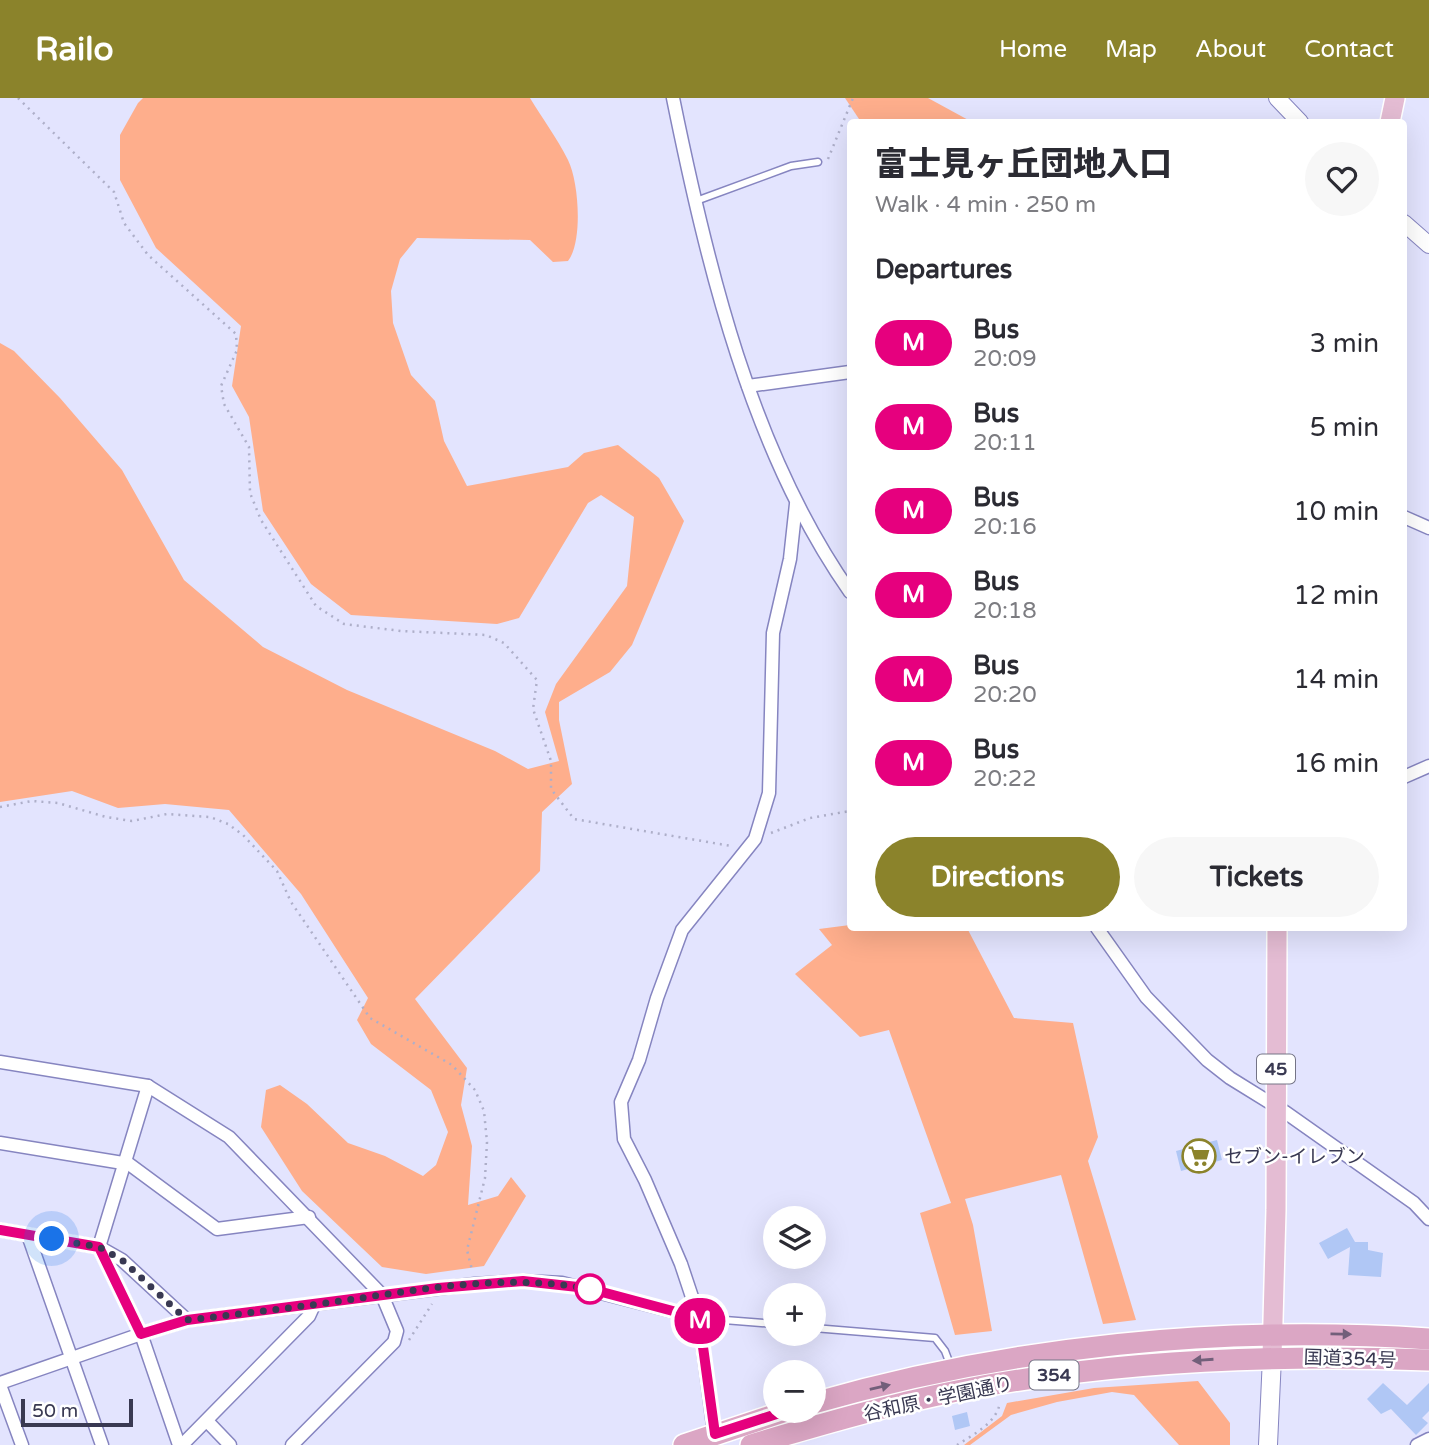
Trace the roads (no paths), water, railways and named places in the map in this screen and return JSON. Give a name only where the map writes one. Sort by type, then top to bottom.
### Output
[{"type":"highway","name":"国道354号","points":[[1273,1334],[1355,1334],[1429,1339]]},
{"type":"highway","name":"谷和原・学園通り","points":[[826,1401],[952,1371],[1100,1347],[1273,1334]]},
{"type":"highway","name":"国道354号","points":[[1272,1357],[1429,1360]]},
{"type":"highway","name":"谷和原・学園通り","points":[[751,1445],[893,1405],[1000,1383],[1103,1368],[1272,1357]]},
{"type":"highway","points":[[684,1445],[715,1440],[763,1421]]},
{"type":"main road","points":[[1391,119],[1395,98]]},
{"type":"main road","name":"45","points":[[1272,1357],[1277,931]]},
{"type":"main road","points":[[1268,1445],[1272,1357]]},
{"type":"street","points":[[673,98],[694,202],[748,386],[796,504],[847,588]]},
{"type":"street","points":[[1277,98],[1297,119]]},
{"type":"street","points":[[1407,225],[1428,241]]},
{"type":"street","points":[[748,386],[847,372]]},
{"type":"street","points":[[715,1440],[699,1318],[681,1264],[624,1139],[621,1102],[639,1060],[657,998],[682,930],[694,913],[716,891],[751,844],[769,793],[773,633],[790,559],[796,504]]},
{"type":"street","points":[[1407,518],[1429,528]]},
{"type":"street","points":[[1407,777],[1429,766]]},
{"type":"street","points":[[1099,931],[1146,997],[1197,1050],[1230,1079],[1276,1107],[1414,1203],[1429,1219]]},
{"type":"street","points":[[0,1062],[148,1086],[229,1137],[382,1295],[397,1331],[394,1342],[292,1445]]},
{"type":"street","points":[[148,1086],[99,1247],[141,1334],[181,1445],[309,1316],[314,1305]]},
{"type":"street","points":[[0,1143],[129,1164],[217,1229],[309,1217]]},
{"type":"street","points":[[0,1230],[99,1247],[122,1260],[187,1320]]},
{"type":"street","points":[[28,1235],[102,1445]]},
{"type":"street","points":[[22,1445],[0,1384],[187,1320],[475,1284],[523,1281],[562,1283],[699,1318]]},
{"type":"street","points":[[207,1421],[230,1445]]},
{"type":"street","points":[[1417,1445],[1429,1439]]},
{"type":"lane","points":[[694,202],[790,166],[818,162]]},
{"type":"lane","points":[[699,1318],[763,1323]]},
{"type":"lane","points":[[826,1329],[935,1338],[946,1351],[952,1371]]},
{"type":"place","name":"セブン-イレブン","points":[[1199,1156]]}]
